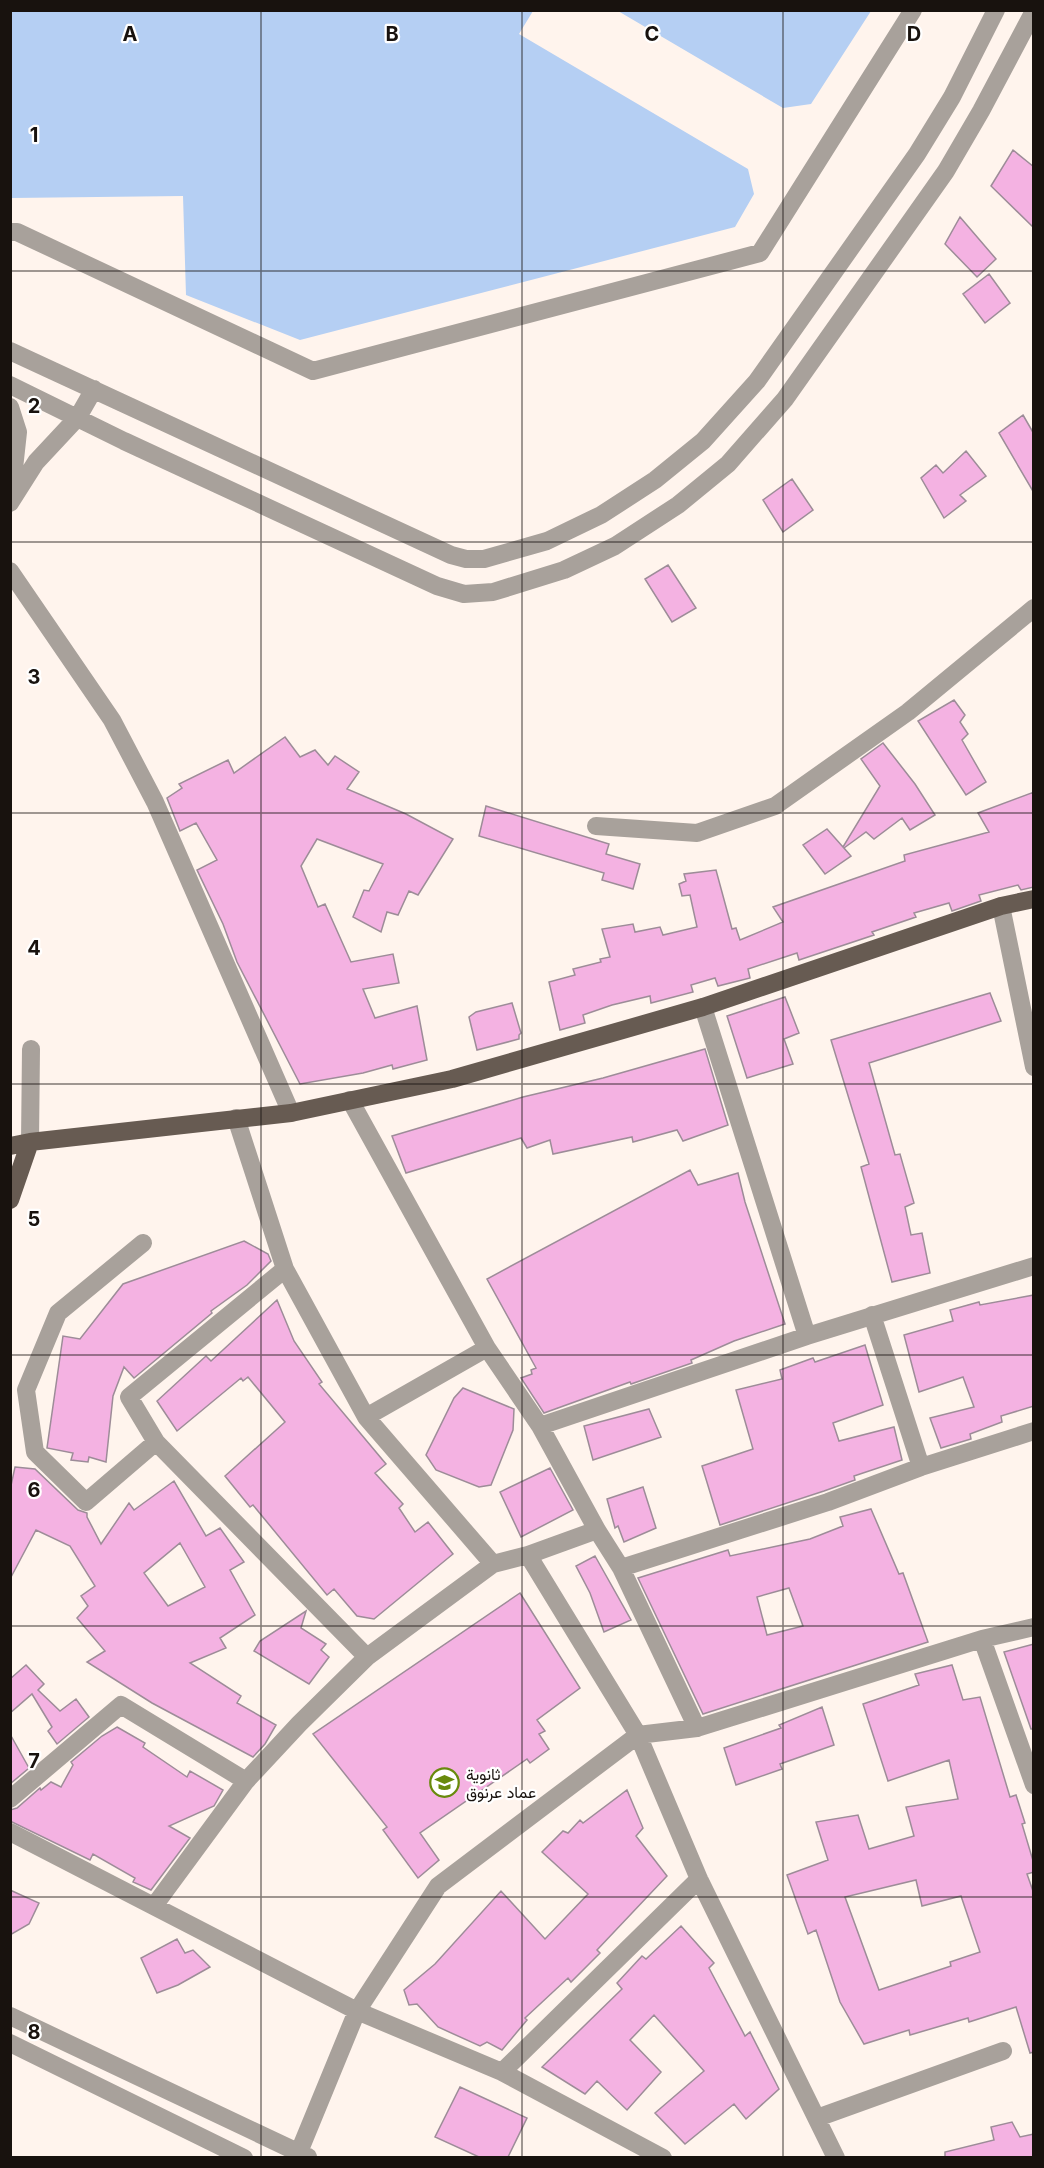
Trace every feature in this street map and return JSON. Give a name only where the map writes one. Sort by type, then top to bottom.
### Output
[{"type":"main road","points":[[10,1146],[291,1113],[452,1079],[703,1007],[1001,906],[1034,899]]},
{"type":"main road","points":[[10,1200],[30,1142]]},
{"type":"street","points":[[10,232],[17,232],[313,371],[760,253],[913,10]]},
{"type":"street","points":[[10,351],[451,555],[466,559],[484,559],[547,541],[601,515],[655,480],[704,441],[757,381],[917,154],[952,97],[996,10]]},
{"type":"street","points":[[10,385],[436,586],[464,594],[493,592],[564,570],[615,546],[678,505],[728,464],[785,399],[946,171],[1034,11]]},
{"type":"street","points":[[10,502],[36,462],[78,417],[94,389]]},
{"type":"street","points":[[10,407],[18,432],[10,502]]},
{"type":"street","points":[[10,571],[111,720],[155,802],[291,1113]]},
{"type":"street","points":[[596,826],[697,833],[776,806],[908,712],[1034,608]]},
{"type":"street","points":[[1001,906],[1034,1068]]},
{"type":"street","points":[[703,1007],[807,1336]]},
{"type":"street","points":[[30,1142],[31,1049]]},
{"type":"street","points":[[350,1100],[487,1348],[540,1426],[597,1530],[621,1568],[697,1728]]},
{"type":"street","points":[[236,1118],[285,1269],[366,1416],[493,1564]]},
{"type":"street","points":[[143,1244],[58,1313],[26,1390],[35,1452],[86,1502],[156,1442]]},
{"type":"street","points":[[540,1426],[807,1336],[1034,1266]]},
{"type":"street","points":[[285,1269],[129,1397],[156,1442],[368,1656]]},
{"type":"street","points":[[872,1315],[921,1467]]},
{"type":"street","points":[[366,1416],[487,1348]]},
{"type":"street","points":[[621,1568],[828,1502],[921,1467],[1034,1431]]},
{"type":"street","points":[[154,1906],[246,1781],[299,1724],[368,1656],[493,1564],[528,1555],[597,1530]]},
{"type":"street","points":[[528,1555],[638,1735],[699,1878],[836,2157]]},
{"type":"street","points":[[10,2016],[305,2155],[357,2011],[438,1886],[638,1735],[697,1728],[982,1639],[1034,1627]]},
{"type":"street","points":[[982,1639],[1034,1785]]},
{"type":"street","points":[[10,1799],[121,1705],[246,1781]]},
{"type":"street","points":[[10,1832],[357,2011],[502,2072],[663,2157]]},
{"type":"street","points":[[502,2072],[699,1878]]},
{"type":"street","points":[[10,2043],[244,2157]]},
{"type":"street","points":[[817,2118],[1003,2050]]},
{"type":"water","points":[[871,10],[811,104],[783,108],[618,11]]},
{"type":"water","points":[[10,11],[533,11],[519,34],[748,169],[754,194],[735,227],[300,340],[186,295],[183,196],[11,198]]},
{"type":"building","points":[[1013,150],[1034,167],[1034,228],[991,186]]},
{"type":"building","points":[[960,217],[996,259],[977,277],[945,244]]},
{"type":"building","points":[[989,274],[1010,303],[985,323],[963,294]]},
{"type":"building","points":[[1023,415],[1034,434],[1034,493],[999,433]]},
{"type":"building","points":[[966,451],[986,476],[960,495],[966,501],[944,518],[921,478],[936,465],[943,473]]},
{"type":"building","points":[[792,479],[813,510],[783,532],[763,500]]},
{"type":"building","points":[[668,565],[696,608],[672,622],[645,579]]},
{"type":"building","points":[[954,700],[965,715],[960,722],[968,734],[962,740],[986,782],[966,795],[918,721]]},
{"type":"building","points":[[285,737],[300,757],[315,750],[328,765],[335,756],[359,772],[347,789],[406,814],[453,839],[418,895],[409,891],[398,915],[387,912],[381,932],[353,917],[364,890],[369,891],[383,864],[317,839],[301,866],[318,907],[325,904],[351,962],[393,954],[399,983],[363,989],[375,1018],[417,1006],[427,1060],[393,1069],[392,1065],[363,1073],[300,1084],[237,962],[223,924],[197,870],[217,860],[196,823],[180,831],[167,798],[182,788],[179,784],[228,760],[234,773]]},
{"type":"building","points":[[883,743],[915,784],[935,815],[910,830],[902,818],[874,839],[866,832],[844,848],[851,856],[825,874],[803,845],[827,829],[843,847],[880,786],[861,759]]},
{"type":"building","points":[[1034,792],[1034,887],[1021,890],[1018,885],[979,895],[981,901],[952,911],[949,903],[914,913],[916,917],[872,932],[874,935],[799,960],[797,953],[748,969],[750,978],[718,986],[715,978],[691,985],[693,992],[651,1003],[650,996],[612,1005],[583,1015],[585,1023],[560,1030],[549,982],[575,975],[573,969],[601,962],[600,959],[610,957],[602,929],[633,924],[635,932],[660,927],[663,935],[697,927],[690,895],[682,896],[679,884],[686,881],[684,874],[716,870],[732,929],[736,928],[740,940],[783,922],[773,907],[905,861],[904,855],[989,832],[978,813]]},
{"type":"building","points":[[486,806],[609,844],[606,854],[640,864],[633,889],[602,880],[604,873],[479,836]]},
{"type":"building","points":[[990,993],[1001,1021],[869,1063],[895,1155],[900,1154],[914,1203],[905,1207],[911,1235],[922,1233],[930,1273],[892,1282],[861,1167],[869,1164],[831,1040]]},
{"type":"building","points":[[785,997],[799,1033],[784,1039],[793,1064],[747,1078],[727,1016]]},
{"type":"building","points":[[512,1003],[521,1033],[519,1039],[477,1050],[469,1017],[476,1012]]},
{"type":"building","points":[[705,1049],[728,1125],[683,1141],[677,1130],[633,1142],[632,1137],[553,1154],[550,1140],[527,1148],[521,1138],[406,1173],[392,1136],[523,1097],[603,1078]]},
{"type":"building","points":[[690,1170],[698,1185],[738,1173],[745,1202],[785,1324],[734,1341],[691,1360],[692,1363],[631,1384],[630,1382],[544,1413],[521,1378],[532,1374],[531,1370],[536,1368],[487,1279]]},
{"type":"building","points":[[244,1241],[268,1254],[271,1261],[247,1285],[211,1311],[212,1313],[134,1378],[124,1367],[113,1396],[106,1462],[89,1457],[88,1462],[71,1460],[73,1453],[47,1448],[63,1336],[80,1339],[123,1284]]},
{"type":"building","points":[[1034,1295],[1034,1406],[1001,1416],[1002,1422],[970,1434],[971,1439],[941,1448],[930,1418],[974,1407],[963,1377],[919,1392],[904,1335],[953,1321],[950,1310],[979,1302],[980,1305]]},
{"type":"building","points":[[277,1300],[294,1341],[322,1382],[319,1384],[386,1464],[375,1473],[403,1504],[399,1508],[415,1532],[428,1522],[453,1554],[374,1619],[357,1616],[334,1589],[327,1595],[253,1505],[250,1507],[225,1476],[285,1422],[248,1377],[243,1381],[241,1378],[177,1431],[157,1401],[206,1356],[211,1361]]},
{"type":"building","points":[[865,1345],[883,1405],[833,1423],[839,1441],[894,1427],[902,1460],[854,1476],[855,1480],[720,1525],[702,1466],[753,1449],[736,1390],[782,1379],[780,1370],[813,1358],[815,1362]]},
{"type":"building","points":[[463,1388],[514,1409],[513,1430],[491,1485],[479,1487],[436,1470],[426,1455],[454,1398]]},
{"type":"building","points":[[649,1409],[661,1437],[593,1460],[584,1426]]},
{"type":"building","points":[[15,1467],[35,1469],[78,1510],[87,1513],[101,1544],[129,1503],[134,1510],[174,1481],[206,1536],[220,1528],[244,1562],[230,1570],[255,1615],[220,1638],[226,1648],[190,1663],[241,1696],[237,1703],[276,1725],[265,1744],[253,1757],[152,1703],[87,1662],[105,1651],[77,1618],[88,1606],[81,1596],[95,1586],[70,1546],[36,1530],[10,1579],[10,1490]],"holes":[[[180,1543],[205,1587],[168,1606],[144,1573]]]},
{"type":"building","points":[[550,1468],[573,1510],[521,1537],[500,1492]]},
{"type":"building","points":[[643,1487],[656,1528],[624,1542],[618,1526],[615,1528],[607,1499]]},
{"type":"building","points":[[871,1509],[899,1574],[903,1573],[928,1642],[703,1714],[638,1578],[728,1550],[730,1556],[810,1539],[843,1526],[840,1517]],"holes":[[[789,1588],[803,1626],[767,1635],[757,1597]]]},
{"type":"building","points":[[595,1556],[631,1620],[604,1632],[590,1593],[576,1566]]},
{"type":"building","points":[[520,1593],[580,1688],[537,1720],[545,1731],[539,1734],[549,1749],[530,1763],[527,1759],[420,1833],[439,1860],[418,1878],[383,1830],[387,1827],[313,1734]]},
{"type":"building","points":[[306,1611],[301,1628],[326,1644],[321,1650],[329,1657],[309,1684],[254,1651],[260,1641]]},
{"type":"building","points":[[1034,1644],[1034,1729],[1031,1729],[1004,1652]]},
{"type":"building","points":[[26,1665],[44,1684],[38,1690],[60,1711],[76,1699],[89,1717],[57,1744],[48,1731],[52,1727],[32,1694],[10,1713],[10,1679]]},
{"type":"building","points":[[952,1665],[963,1700],[980,1697],[1010,1797],[1016,1795],[1025,1823],[1022,1824],[1034,1864],[1034,1872],[1027,1874],[1034,1894],[1034,2052],[1030,2053],[1016,2007],[969,2022],[968,2018],[910,2035],[909,2030],[864,2044],[840,2002],[816,1930],[808,1934],[787,1875],[828,1860],[816,1822],[858,1815],[869,1849],[914,1836],[906,1807],[958,1799],[949,1760],[888,1781],[863,1704],[919,1685],[915,1674]],"holes":[[[916,1880],[922,1906],[961,1896],[980,1952],[950,1962],[951,1966],[879,1990],[845,1897]]]},
{"type":"building","points":[[822,1707],[834,1745],[780,1764],[782,1769],[736,1785],[724,1748],[781,1728],[779,1725]]},
{"type":"building","points":[[117,1727],[145,1743],[143,1747],[187,1777],[190,1771],[223,1790],[214,1806],[169,1826],[190,1838],[151,1890],[133,1882],[135,1878],[93,1854],[90,1860],[10,1821],[10,1810],[17,1808],[40,1788],[41,1790],[51,1782],[61,1787],[73,1765],[71,1762],[102,1736]]},
{"type":"building","points":[[10,1734],[29,1768],[10,1784]]},
{"type":"building","points":[[627,1790],[643,1828],[636,1836],[667,1876],[597,1950],[600,1953],[571,1982],[568,1978],[525,2018],[527,2020],[502,2050],[487,2042],[480,2046],[438,2027],[417,2004],[409,2005],[404,1990],[435,1964],[501,1891],[545,1939],[588,1894],[542,1852],[563,1831],[568,1833],[580,1820],[583,1823]]},
{"type":"building","points":[[10,1890],[39,1903],[29,1924],[10,1935]]},
{"type":"building","points":[[681,1926],[714,1963],[709,1968],[745,2036],[750,2032],[779,2089],[746,2119],[734,2104],[685,2144],[655,2113],[704,2071],[654,2015],[630,2040],[661,2072],[627,2110],[597,2081],[585,2094],[542,2067],[622,1989],[617,1983],[642,1956],[646,1959]]},
{"type":"building","points":[[177,1939],[185,1953],[193,1950],[210,1967],[178,1985],[157,1993],[141,1958]]},
{"type":"building","points":[[460,2087],[527,2118],[508,2157],[479,2157],[435,2137]]},
{"type":"building","points":[[1012,2122],[1020,2137],[1034,2134],[1034,2157],[945,2157],[945,2152],[994,2140],[991,2127]]},
{"type":"place","name":"ثانوية عماد عرنوق","points":[[445,1783]]}]
